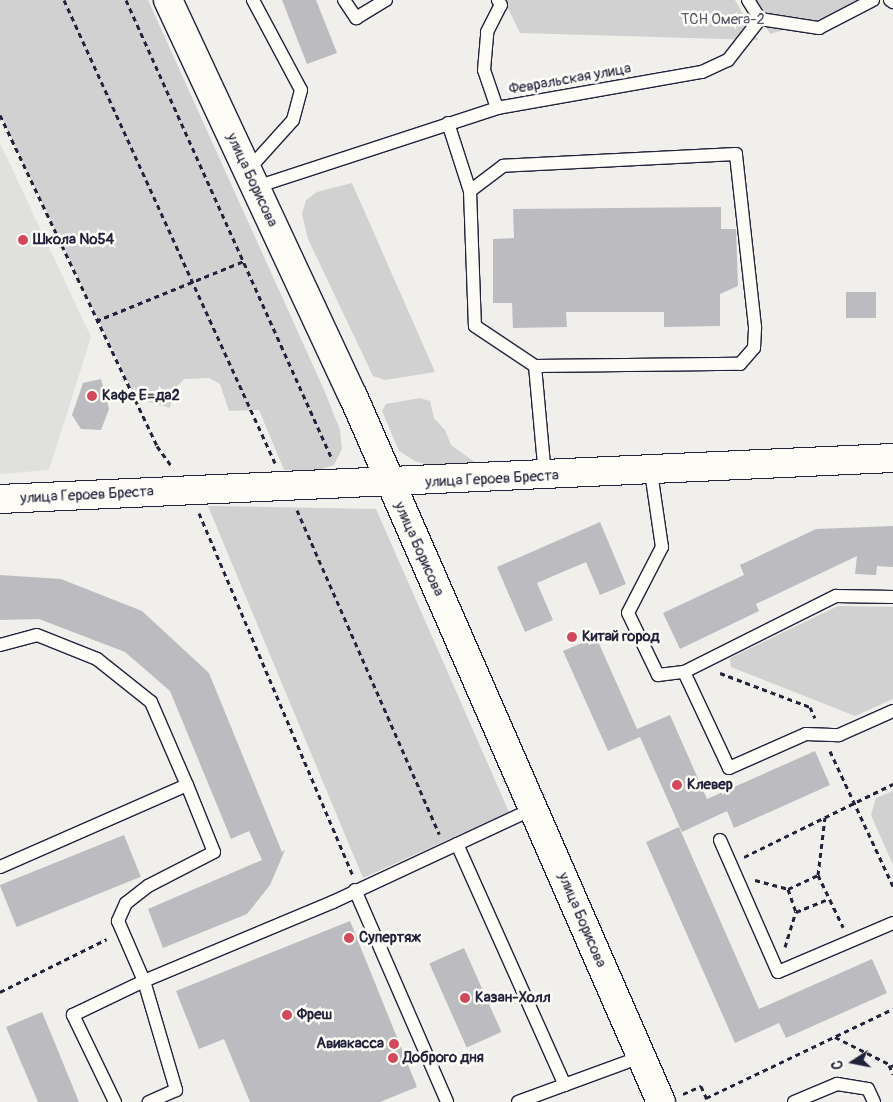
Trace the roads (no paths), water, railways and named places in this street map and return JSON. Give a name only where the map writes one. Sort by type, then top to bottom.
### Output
[{"type":"main road","name":"улица Борисова","points":[[168,0],[252,179],[535,808],[641,1057],[670,1099]]},
{"type":"main road","name":"улица Героев Бреста","points":[[0,499],[390,484],[893,458]]},
{"type":"lane","points":[[252,179],[293,120],[301,90],[253,0]]},
{"type":"lane","points":[[344,0],[356,18],[386,0]]},
{"type":"lane","points":[[497,108],[484,70],[487,32],[501,5],[498,0]]},
{"type":"lane","points":[[748,0],[760,19],[819,28],[873,0]]},
{"type":"lane","name":"Февральская улица","points":[[252,179],[497,108],[702,72],[728,60],[760,19]]},
{"type":"lane","points":[[448,123],[470,191],[475,326],[535,366],[740,364],[754,348],[756,327],[736,154],[503,166],[470,191]]},
{"type":"lane","points":[[535,366],[545,476]]},
{"type":"lane","points":[[651,472],[662,547],[628,613],[658,676],[684,672],[836,596],[893,597]]},
{"type":"lane","points":[[0,645],[37,634],[97,658],[151,702],[214,852],[148,886],[126,903],[118,921],[144,981],[176,1090],[149,1102]]},
{"type":"lane","points":[[684,672],[729,768],[806,734],[839,735],[893,710]]},
{"type":"lane","points":[[0,868],[187,785]]},
{"type":"lane","points":[[114,1102],[73,1014],[535,808]]},
{"type":"lane","points":[[720,840],[778,972],[893,922]]},
{"type":"lane","points":[[451,846],[565,1085]]},
{"type":"lane","points":[[356,889],[446,1102]]},
{"type":"lane","points":[[518,1102],[641,1057]]},
{"type":"lane","points":[[794,1102],[837,1084],[868,1089],[874,1102]]},
{"type":"place","name":"Школа №54","points":[[23,240]]},
{"type":"place","name":"Кафе Е=да2","points":[[92,396]]},
{"type":"place","name":"Китай город","points":[[572,637]]},
{"type":"place","name":"Клевер","points":[[677,785]]},
{"type":"place","name":"Супертяж","points":[[349,938]]},
{"type":"place","name":"Казан-Холл","points":[[465,998]]},
{"type":"place","name":"Фреш","points":[[287,1015]]},
{"type":"place","name":"Авиакасса","points":[[394,1044]]},
{"type":"place","name":"Доброго дня","points":[[393,1058]]},
{"type":"park label","name":"ТСН Омега-2","points":[[723,20]]}]
